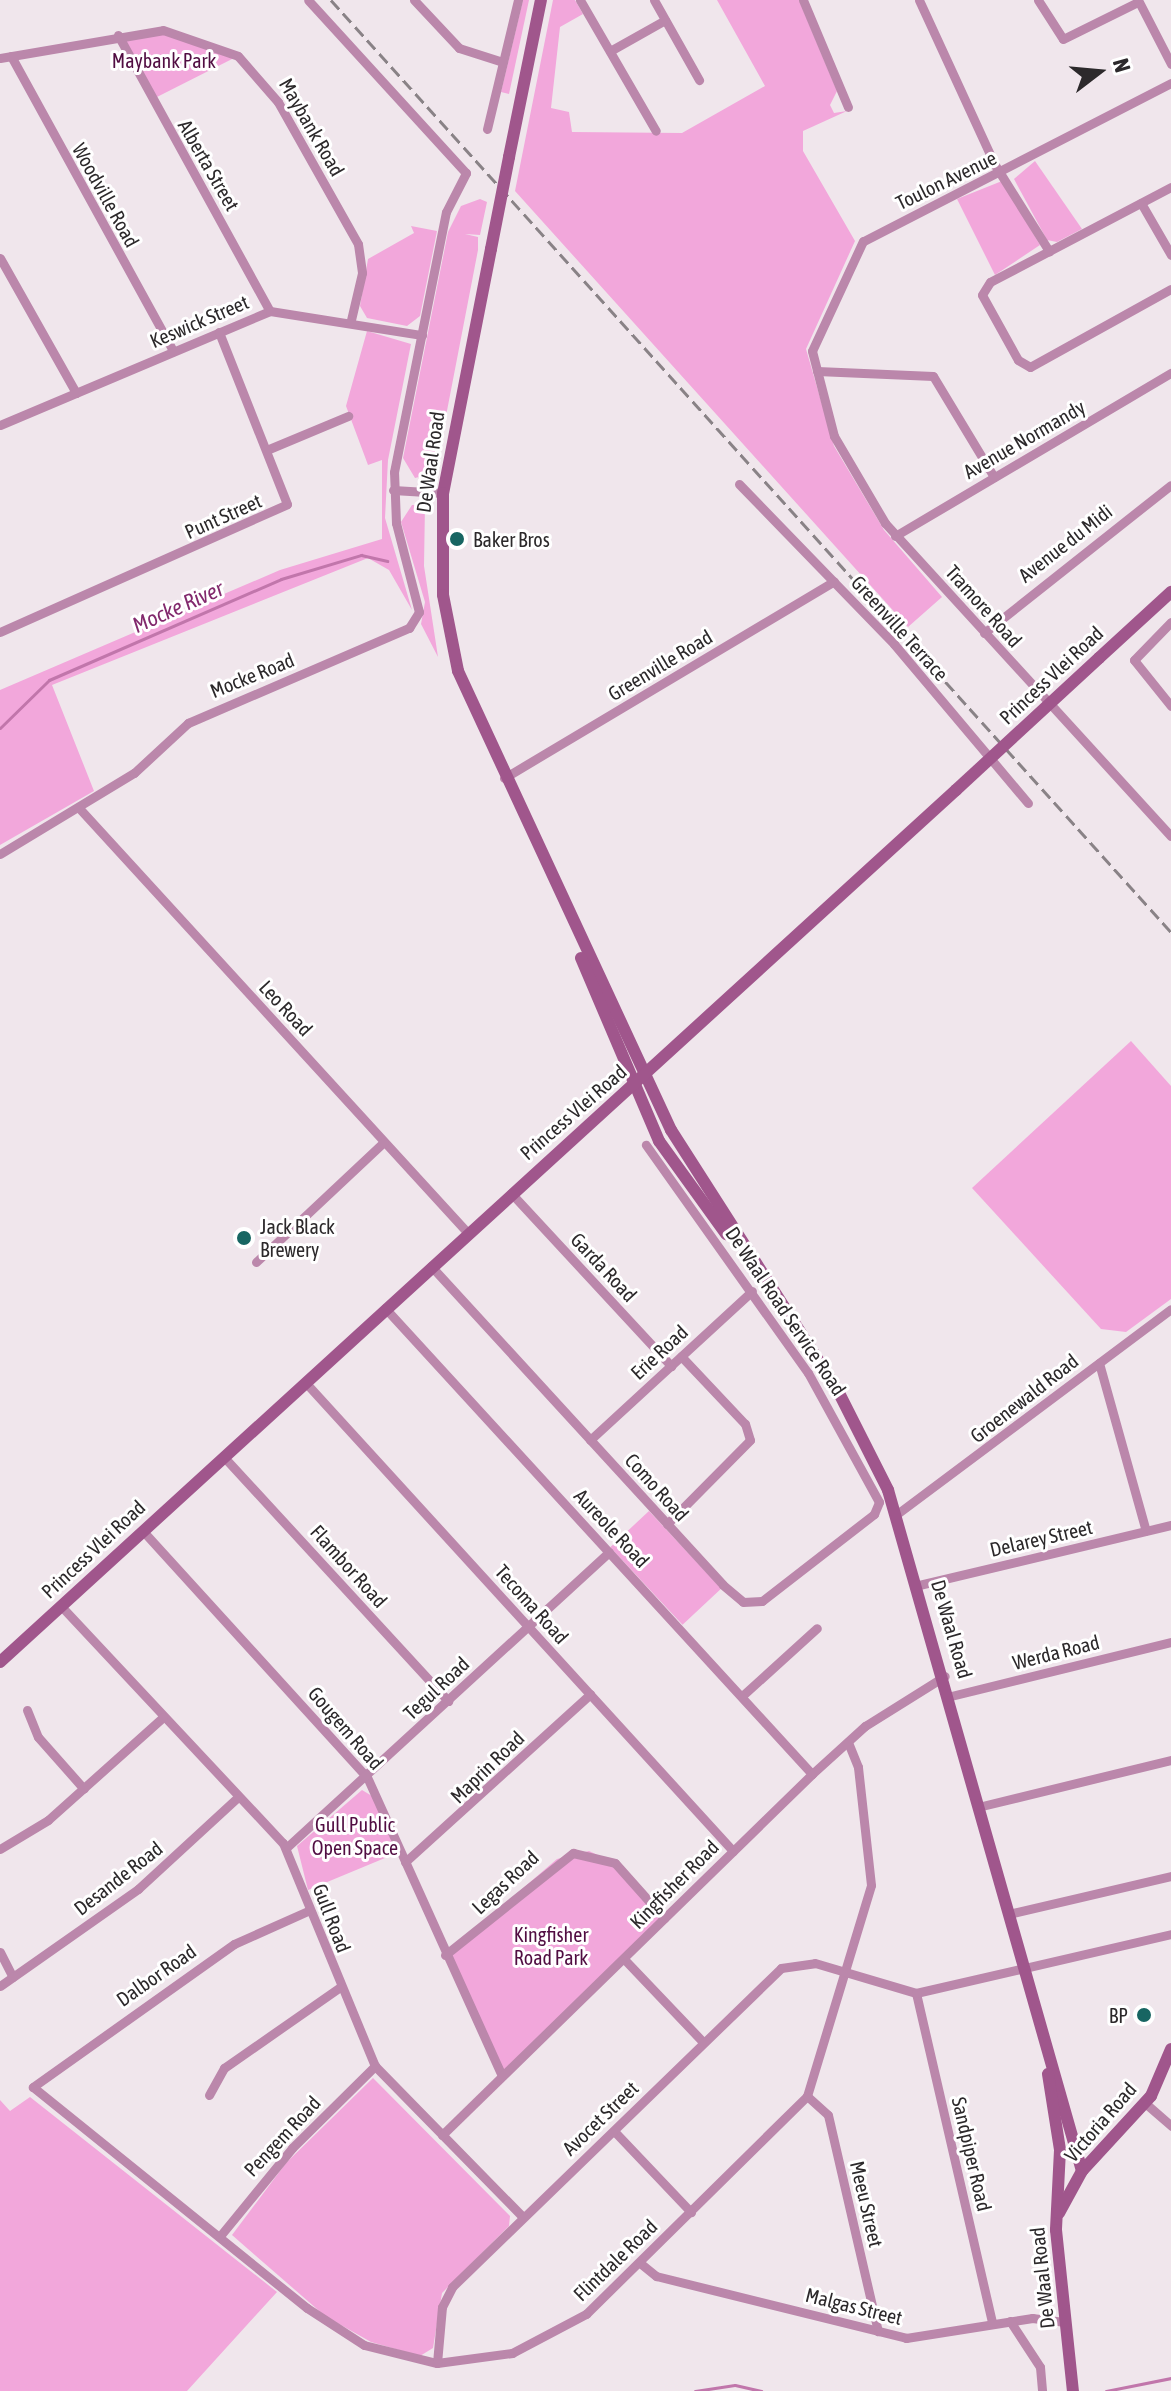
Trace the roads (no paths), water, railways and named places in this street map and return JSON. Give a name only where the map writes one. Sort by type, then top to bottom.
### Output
[{"type":"main road","name":"De Waal Road","points":[[541,0],[443,493],[441,567],[451,643],[503,778],[645,1077],[761,1277],[856,1422],[897,1514],[1013,1913],[1082,2171]]},
{"type":"main road","name":"Princess Vlei Road","points":[[0,1662],[467,1232],[645,1077],[1171,592]]},
{"type":"main road","name":"De Waal Road","points":[[566,913],[633,1087],[676,1168],[761,1277]]},
{"type":"main road","name":"De Waal Road","points":[[1039,2019],[1060,2157],[1056,2220],[1073,2391]]},
{"type":"main road","name":"Victoria Road","points":[[1056,2220],[1082,2171],[1145,2103],[1171,2049]]},
{"type":"main road","points":[[1060,2157],[1082,2171]]},
{"type":"street","name":"Mocke Road","points":[[0,854],[134,773],[188,723],[413,625],[420,603],[393,490],[446,212],[466,173],[308,0]]},
{"type":"street","points":[[414,0],[459,48],[503,62]]},
{"type":"street","points":[[487,129],[518,0]]},
{"type":"street","points":[[580,0],[656,131]]},
{"type":"street","points":[[654,0],[699,80]]},
{"type":"street","points":[[803,0],[848,107]]},
{"type":"street","points":[[919,0],[1002,172],[1049,251]]},
{"type":"street","points":[[1038,0],[1063,39],[1138,1],[1171,64]]},
{"type":"street","points":[[610,51],[665,20]]},
{"type":"street","name":"Maybank Road","points":[[0,58],[118,35],[195,35],[259,75],[358,244],[362,273],[351,320]]},
{"type":"street","name":"Alberta Street","points":[[118,35],[270,311]]},
{"type":"street","name":"Woodville Road","points":[[11,56],[173,351]]},
{"type":"street","name":"Toulon Avenue","points":[[817,371],[813,342],[861,243],[1171,83]]},
{"type":"street","points":[[1171,187],[1049,251],[983,291],[1027,367],[1171,289]]},
{"type":"street","points":[[1141,203],[1171,255]]},
{"type":"street","points":[[0,258],[76,393]]},
{"type":"street","name":"Keswick Street","points":[[0,425],[270,311],[351,320],[422,335]]},
{"type":"street","name":"Punt Street","points":[[0,632],[283,509],[289,498],[219,332]]},
{"type":"street","points":[[817,371],[933,376],[994,477]]},
{"type":"street","name":"Tramore Road","points":[[817,371],[834,436],[895,536],[1171,836]]},
{"type":"street","name":"Avenue Normandy","points":[[895,536],[1171,373]]},
{"type":"street","points":[[269,449],[348,416]]},
{"type":"street","name":"Greenville Terrace","points":[[739,484],[834,581],[1028,803]]},
{"type":"street","name":"Avenue du Midi","points":[[984,633],[1171,485]]},
{"type":"street","points":[[393,490],[443,493]]},
{"type":"street","name":"Greenville Road","points":[[503,778],[834,581]]},
{"type":"street","points":[[1171,622],[1134,660],[1171,706]]},
{"type":"street","name":"Leo Road","points":[[79,808],[467,1232]]},
{"type":"street","points":[[256,1262],[384,1142]]},
{"type":"street","name":"De Waal Road Service Road","points":[[646,1145],[752,1291],[842,1426],[880,1506]]},
{"type":"street","name":"Garda Road","points":[[511,1193],[671,1366]]},
{"type":"street","name":"Como Road","points":[[431,1266],[667,1524],[749,1605],[880,1506]]},
{"type":"street","name":"Erie Road","points":[[590,1440],[752,1291]]},
{"type":"street","name":"Aureole Road","points":[[385,1308],[812,1774]]},
{"type":"street","name":"Groenewald Road","points":[[897,1514],[1171,1309]]},
{"type":"street","points":[[667,1524],[750,1440],[745,1424],[681,1356]]},
{"type":"street","points":[[1099,1363],[1146,1531]]},
{"type":"street","name":"Tecoma Road","points":[[305,1382],[733,1851]]},
{"type":"street","name":"Flambor Road","points":[[223,1456],[448,1701]]},
{"type":"street","name":"Delarey Street","points":[[919,1585],[1171,1525]]},
{"type":"street","name":"Gougem Road","points":[[142,1530],[367,1777],[502,2076]]},
{"type":"street","name":"Tegul Road","points":[[286,1848],[609,1552]]},
{"type":"street","name":"Gull Road","points":[[61,1606],[286,1848],[340,1987],[375,2066],[523,2217]]},
{"type":"street","points":[[742,1696],[817,1628]]},
{"type":"street","name":"Werda Road","points":[[951,1696],[1171,1642]]},
{"type":"street","name":"Kingfisher Road","points":[[442,2135],[812,1774],[848,1742],[945,1676]]},
{"type":"street","name":"Maprin Road","points":[[405,1862],[590,1694]]},
{"type":"street","points":[[27,1710],[38,1737],[84,1789]]},
{"type":"street","points":[[0,1849],[84,1789],[163,1717]]},
{"type":"street","name":"Flintdale Road","points":[[33,2087],[335,2328],[364,2345],[437,2363],[484,2361],[539,2344],[586,2314],[807,2096],[871,1885],[848,1742]]},
{"type":"street","points":[[982,1806],[1171,1760]]},
{"type":"street","name":"Desande Road","points":[[0,1986],[138,1889],[237,1798]]},
{"type":"street","name":"Legas Road","points":[[445,1955],[573,1853],[615,1863],[664,1918]]},
{"type":"street","points":[[1013,1913],[1171,1876]]},
{"type":"street","name":"Dalbor Road","points":[[33,2087],[234,1944],[310,1910]]},
{"type":"street","points":[[916,1993],[1171,1934]]},
{"type":"street","points":[[0,1952],[13,1977]]},
{"type":"street","points":[[624,1959],[703,2042]]},
{"type":"street","name":"Avocet Street","points":[[437,2363],[442,2307],[452,2287],[781,1968],[815,1963],[916,1993]]},
{"type":"street","points":[[209,2095],[224,2068],[340,1987]]},
{"type":"street","name":"Sandpiper Road","points":[[916,1993],[992,2323]]},
{"type":"street","name":"Pengem Road","points":[[220,2236],[292,2148],[375,2066]]},
{"type":"street","name":"Meeu Street","points":[[807,2096],[828,2115],[878,2331]]},
{"type":"street","points":[[1145,2103],[1171,2126]]},
{"type":"street","points":[[614,2131],[691,2212]]},
{"type":"street","name":"Malgas Street","points":[[640,2263],[656,2276],[916,2339],[1032,2318],[1066,2322]]},
{"type":"street","points":[[1010,2321],[1040,2367],[1042,2391]]},
{"type":"waterway","name":"Mocke River","points":[[0,728],[49,680],[281,579],[361,555],[387,561]]},
{"type":"waterway","points":[[1106,2391],[1171,2378]]},
{"type":"waterway","points":[[695,2391],[735,2385],[761,2391]]},
{"type":"railway","points":[[331,0],[1171,932]]},
{"type":"place","name":"Baker Bros","points":[[457,539]]},
{"type":"place","name":"Jack Black Brewery","points":[[244,1238]]},
{"type":"place","name":"BP","points":[[1144,2015]]},
{"type":"park label","name":"Maybank Park","points":[[164,60]]},
{"type":"park label","name":"Gull Public Open Space","points":[[355,1836]]},
{"type":"park label","name":"Kingfisher Road Park","points":[[551,1946]]}]
